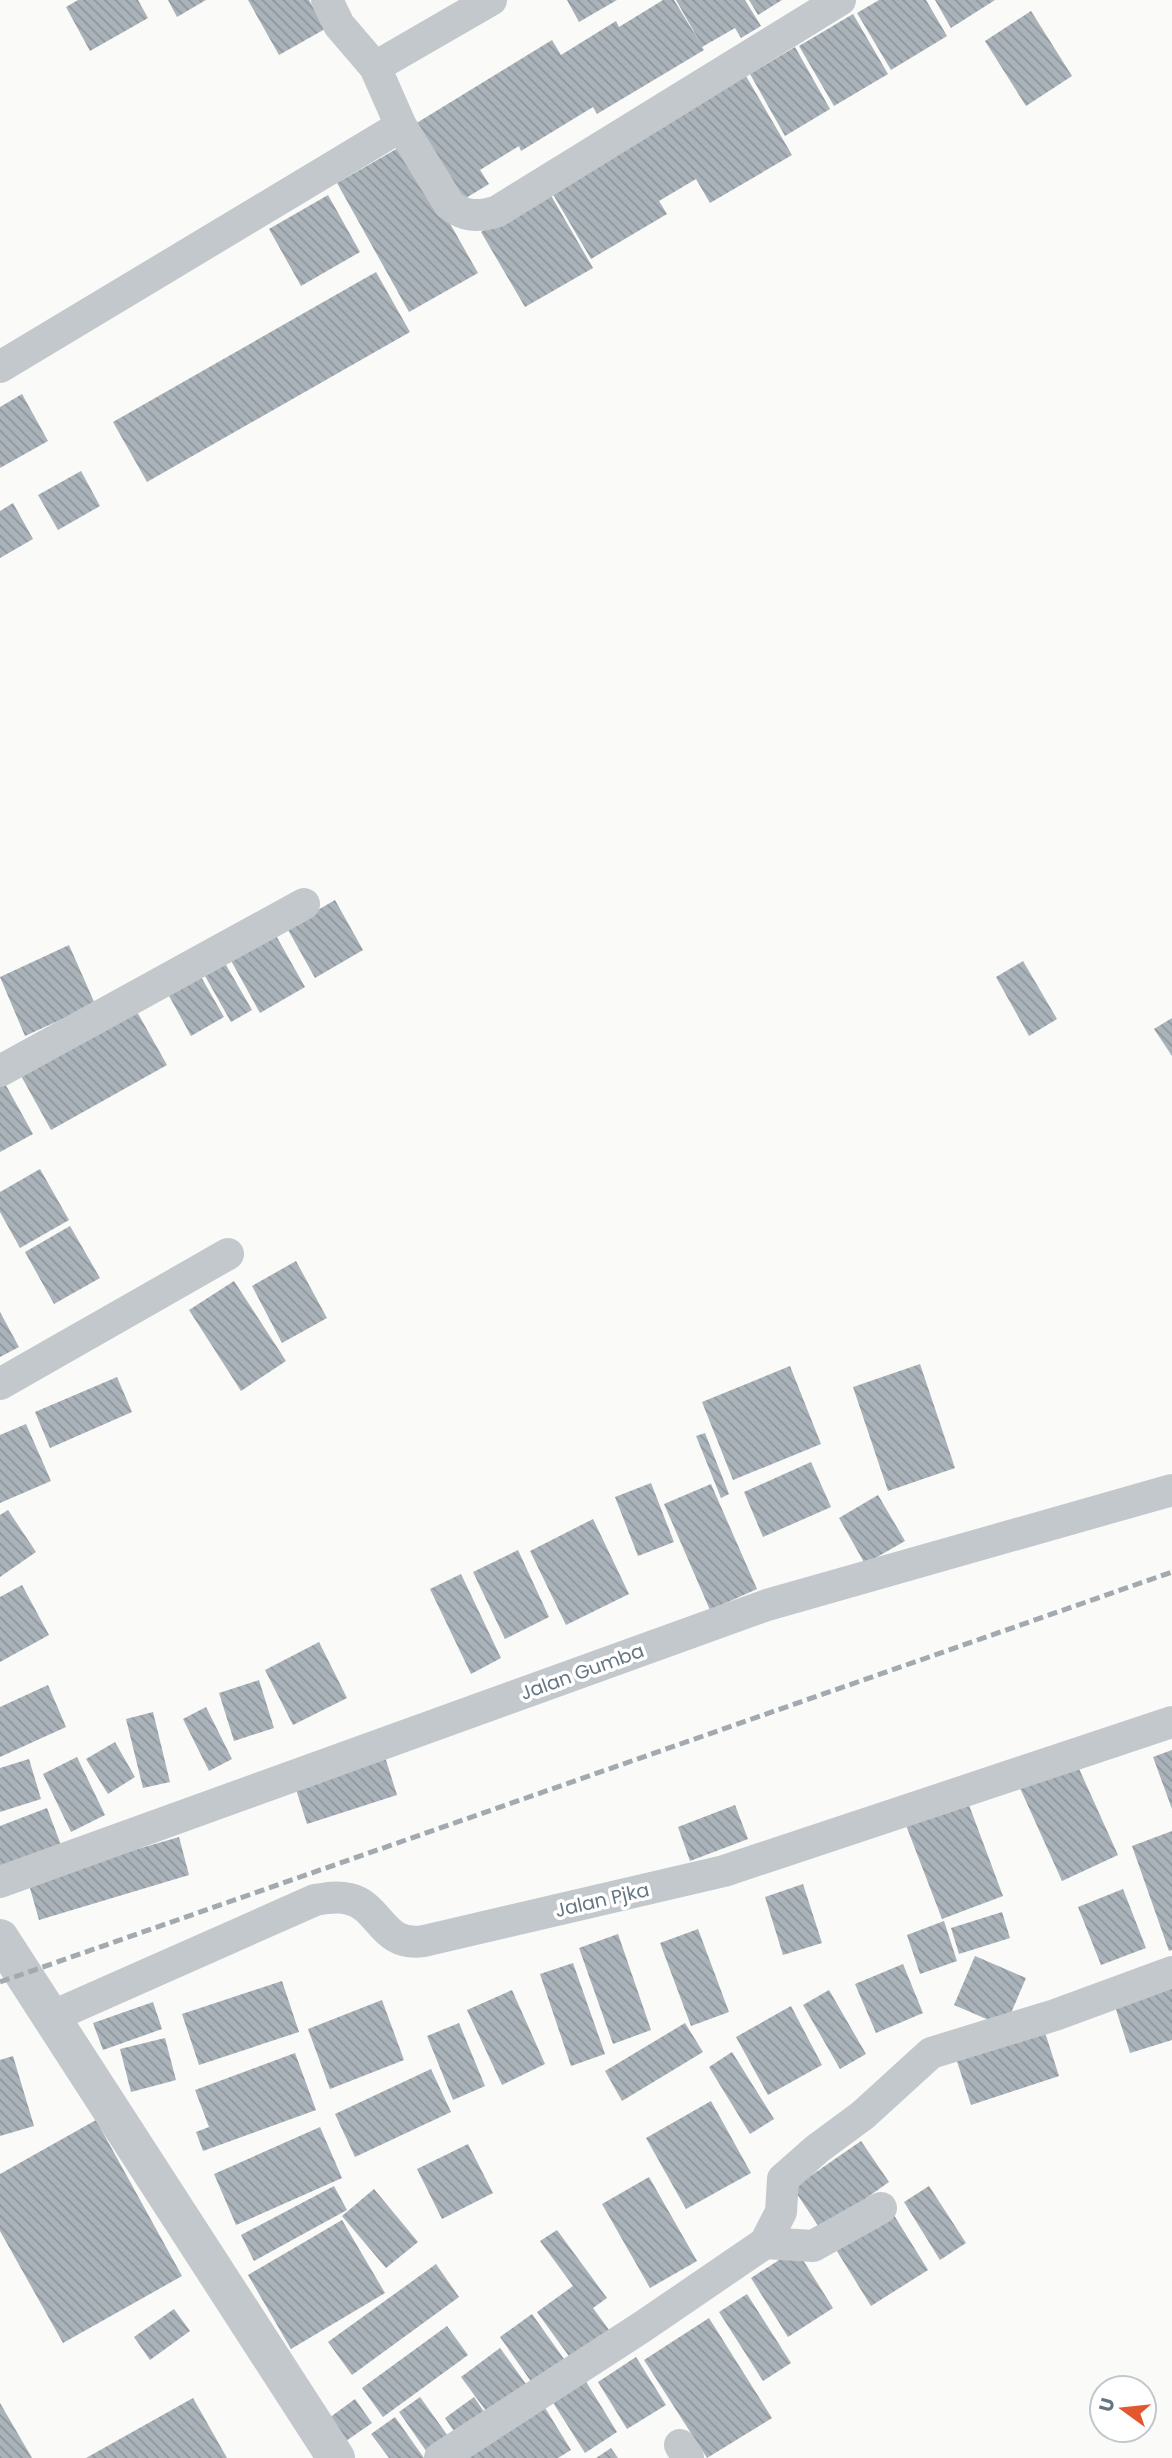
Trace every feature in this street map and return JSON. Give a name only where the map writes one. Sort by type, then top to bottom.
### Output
[{"type":"street","points":[[327,0],[339,25],[375,68],[401,126],[449,204],[469,216],[496,212],[840,0]]},
{"type":"street","points":[[375,68],[491,0]]},
{"type":"street","points":[[0,367],[401,126]]},
{"type":"street","points":[[0,1071],[304,904]]},
{"type":"street","points":[[0,1384],[229,1254]]},
{"type":"street","name":"Jalan Gumba","points":[[0,1882],[767,1605],[1172,1490]]},
{"type":"street","name":"Jalan Pjka","points":[[51,2017],[315,1900],[333,1897],[351,1899],[365,1908],[391,1935],[412,1943],[424,1941],[724,1871],[1172,1722]]},
{"type":"street","points":[[0,1938],[336,2458]]},
{"type":"street","points":[[440,2458],[642,2327],[765,2243],[781,2212],[783,2179],[817,2149],[863,2115],[931,2053],[1055,2015],[1172,1972]]},
{"type":"street","points":[[765,2243],[813,2246],[881,2208]]},
{"type":"building","points":[[78,0],[138,0],[148,18],[90,51],[66,7]]},
{"type":"building","points":[[168,0],[206,0],[177,17]]},
{"type":"building","points":[[248,0],[309,0],[325,29],[279,55]]},
{"type":"building","points":[[567,0],[617,0],[579,22]]},
{"type":"building","points":[[663,0],[674,0],[701,44],[676,0],[745,0],[761,26],[741,38],[735,28],[702,47],[704,50],[597,114],[593,107],[521,151],[519,146],[480,170],[489,184],[461,201],[415,124],[552,40],[561,55],[616,21],[619,27]]},
{"type":"building","points":[[749,0],[782,0],[758,15]]},
{"type":"building","points":[[879,0],[926,0],[947,36],[891,70],[857,13]]},
{"type":"building","points":[[935,0],[995,0],[951,28]]},
{"type":"building","points":[[1031,11],[1072,76],[1026,106],[985,41]]},
{"type":"building","points":[[853,14],[888,74],[834,106],[799,46]]},
{"type":"building","points":[[795,47],[830,109],[785,136],[750,74]]},
{"type":"building","points":[[746,76],[792,155],[710,203],[696,179],[659,201],[667,214],[591,259],[551,191]]},
{"type":"building","points":[[405,144],[478,273],[409,312],[337,183]]},
{"type":"building","points":[[549,192],[593,268],[525,307],[481,232]]},
{"type":"building","points":[[328,195],[360,252],[301,286],[269,229]]},
{"type":"building","points":[[376,272],[410,332],[147,482],[113,422]]},
{"type":"building","points":[[22,394],[48,441],[0,468],[0,407]]},
{"type":"building","points":[[81,471],[100,506],[58,530],[38,495]]},
{"type":"building","points":[[13,503],[33,539],[0,558],[0,511]]},
{"type":"building","points":[[335,900],[363,950],[315,978],[287,928]]},
{"type":"building","points":[[274,932],[305,987],[260,1013],[229,957]]},
{"type":"building","points":[[69,945],[95,1004],[25,1036],[0,977]]},
{"type":"building","points":[[222,958],[252,1010],[231,1022],[201,969]]},
{"type":"building","points":[[1023,961],[1057,1019],[1029,1036],[996,977]]},
{"type":"building","points":[[200,975],[224,1017],[191,1036],[168,994]]},
{"type":"building","points":[[136,1010],[167,1065],[51,1130],[20,1074]]},
{"type":"building","points":[[1172,1018],[1172,1056],[1154,1029]]},
{"type":"building","points":[[3,1080],[33,1134],[0,1152],[0,1081]]},
{"type":"building","points":[[40,1169],[69,1220],[20,1248],[0,1212],[0,1192]]},
{"type":"building","points":[[70,1226],[100,1278],[54,1304],[25,1252]]},
{"type":"building","points":[[296,1261],[327,1318],[282,1343],[252,1286]]},
{"type":"building","points":[[234,1281],[286,1361],[241,1391],[189,1310]]},
{"type":"building","points":[[0,1312],[19,1347],[0,1357]]},
{"type":"building","points":[[920,1364],[955,1468],[888,1491],[853,1387]]},
{"type":"building","points":[[790,1366],[821,1444],[733,1480],[702,1402]]},
{"type":"building","points":[[117,1377],[132,1412],[50,1448],[35,1412]]},
{"type":"building","points":[[26,1424],[51,1481],[0,1503],[0,1435]]},
{"type":"building","points":[[705,1433],[729,1494],[721,1498],[696,1436]]},
{"type":"building","points":[[811,1462],[831,1507],[763,1537],[744,1492]]},
{"type":"building","points":[[651,1483],[674,1542],[638,1556],[615,1497]]},
{"type":"building","points":[[711,1484],[757,1589],[710,1610],[664,1504]]},
{"type":"building","points":[[878,1495],[905,1541],[865,1564],[839,1518]]},
{"type":"building","points":[[8,1510],[36,1552],[0,1577],[0,1515]]},
{"type":"building","points":[[593,1519],[629,1594],[566,1625],[530,1551]]},
{"type":"building","points":[[518,1550],[549,1617],[505,1639],[473,1572]]},
{"type":"building","points":[[461,1574],[501,1658],[471,1674],[430,1589]]},
{"type":"building","points":[[22,1585],[49,1635],[0,1662],[0,1597]]},
{"type":"building","points":[[319,1642],[347,1698],[293,1725],[265,1670]]},
{"type":"building","points":[[259,1680],[274,1728],[234,1741],[219,1693]]},
{"type":"building","points":[[48,1685],[66,1727],[0,1757],[0,1707]]},
{"type":"building","points":[[206,1707],[232,1759],[209,1771],[183,1719]]},
{"type":"building","points":[[153,1712],[170,1782],[143,1788],[126,1719]]},
{"type":"building","points":[[115,1742],[135,1777],[108,1794],[86,1759]]},
{"type":"building","points":[[1172,1750],[1172,1809],[1153,1757]]},
{"type":"building","points":[[77,1757],[105,1815],[71,1832],[43,1774]]},
{"type":"building","points":[[385,1757],[397,1795],[307,1824],[295,1786]]},
{"type":"building","points":[[29,1759],[41,1799],[0,1812],[0,1768]]},
{"type":"building","points":[[1076,1762],[1118,1855],[1062,1881],[1020,1788]]},
{"type":"building","points":[[966,1797],[1003,1896],[942,1919],[904,1820]]},
{"type":"building","points":[[735,1805],[748,1839],[690,1861],[678,1827]]},
{"type":"building","points":[[47,1808],[61,1845],[0,1869],[0,1826]]},
{"type":"building","points":[[1172,1831],[1172,1950],[1169,1951],[1132,1846]]},
{"type":"building","points":[[179,1837],[189,1875],[39,1920],[28,1881]]},
{"type":"building","points":[[803,1884],[822,1943],[783,1955],[765,1897]]},
{"type":"building","points":[[1123,1889],[1146,1948],[1101,1965],[1078,1907]]},
{"type":"building","points":[[1002,1912],[1010,1938],[959,1954],[951,1928]]},
{"type":"building","points":[[944,1921],[957,1961],[920,1974],[907,1935]]},
{"type":"building","points":[[698,1929],[729,2012],[691,2026],[660,1943]]},
{"type":"building","points":[[618,1934],[651,2030],[613,2044],[579,1948]]},
{"type":"building","points":[[975,1956],[1026,1978],[1005,2027],[954,2005]]},
{"type":"building","points":[[573,1963],[605,2054],[571,2066],[540,1974]]},
{"type":"building","points":[[903,1964],[923,2013],[876,2033],[855,1984]]},
{"type":"building","points":[[1172,1977],[1172,2040],[1130,2053],[1112,1997]]},
{"type":"building","points":[[282,1981],[299,2032],[199,2065],[182,2014]]},
{"type":"building","points":[[512,1990],[545,2064],[502,2085],[467,2010]]},
{"type":"building","points":[[829,1990],[866,2054],[840,2069],[803,2005]]},
{"type":"building","points":[[382,2000],[404,2060],[330,2089],[308,2029]]},
{"type":"building","points":[[153,2002],[162,2029],[103,2050],[93,2023]]},
{"type":"building","points":[[791,2006],[822,2065],[768,2095],[736,2037]]},
{"type":"building","points":[[459,2023],[485,2086],[453,2100],[427,2036]]},
{"type":"building","points":[[685,2023],[703,2052],[622,2101],[605,2071]]},
{"type":"building","points":[[1042,2023],[1059,2076],[971,2105],[954,2052]]},
{"type":"building","points":[[165,2038],[176,2080],[131,2092],[120,2049]]},
{"type":"building","points":[[732,2052],[774,2119],[750,2134],[709,2067]]},
{"type":"building","points":[[295,2053],[316,2110],[203,2151],[196,2132],[209,2127],[195,2090]]},
{"type":"building","points":[[13,2056],[34,2126],[0,2136],[0,2060]]},
{"type":"building","points":[[431,2069],[451,2112],[355,2157],[335,2114]]},
{"type":"building","points":[[711,2101],[751,2173],[686,2209],[646,2138]]},
{"type":"building","points":[[96,2120],[182,2276],[63,2343],[0,2231],[0,2174]]},
{"type":"building","points":[[320,2127],[342,2178],[236,2225],[214,2174]]},
{"type":"building","points":[[861,2141],[889,2182],[821,2230],[793,2188]]},
{"type":"building","points":[[468,2144],[493,2193],[442,2219],[417,2169]]},
{"type":"building","points":[[649,2177],[697,2261],[650,2288],[602,2204]]},
{"type":"building","points":[[334,2186],[347,2210],[254,2261],[241,2235]]},
{"type":"building","points":[[929,2186],[966,2243],[940,2260],[904,2202]]},
{"type":"building","points":[[374,2189],[418,2242],[386,2268],[342,2216]]},
{"type":"building","points":[[892,2212],[928,2270],[871,2306],[835,2248]]},
{"type":"building","points":[[342,2220],[385,2293],[291,2349],[248,2275]]},
{"type":"building","points":[[557,2230],[607,2298],[593,2308],[615,2338],[576,2366],[537,2312],[573,2286],[540,2241]]},
{"type":"building","points":[[796,2249],[833,2308],[788,2337],[751,2278]]},
{"type":"building","points":[[436,2264],[459,2297],[352,2375],[328,2342]]},
{"type":"building","points":[[747,2294],[791,2363],[763,2381],[719,2312]]},
{"type":"building","points":[[174,2309],[190,2331],[150,2360],[134,2337]]},
{"type":"building","points":[[532,2314],[569,2366],[537,2390],[500,2337]]},
{"type":"building","points":[[709,2318],[772,2418],[707,2458],[644,2360]]},
{"type":"building","points":[[447,2326],[468,2355],[383,2417],[362,2388]]},
{"type":"building","points":[[500,2348],[531,2391],[492,2419],[461,2377]]},
{"type":"building","points":[[636,2357],[666,2405],[627,2429],[598,2382]]},
{"type":"building","points":[[585,2380],[617,2432],[585,2453],[552,2401]]},
{"type":"building","points":[[420,2397],[453,2443],[431,2458],[399,2412]]},
{"type":"building","points":[[474,2397],[489,2419],[460,2440],[445,2418]]},
{"type":"building","points":[[193,2398],[227,2458],[86,2458]]},
{"type":"building","points":[[355,2399],[372,2423],[346,2441],[329,2418]]},
{"type":"building","points":[[0,2403],[32,2458],[0,2458]]},
{"type":"building","points":[[542,2403],[571,2450],[558,2458],[454,2458]]},
{"type":"building","points":[[395,2417],[424,2458],[389,2458],[371,2434]]},
{"type":"building","points":[[611,2448],[618,2458],[596,2458]]},
{"type":"railway","points":[[0,1982],[1172,1572]]}]
